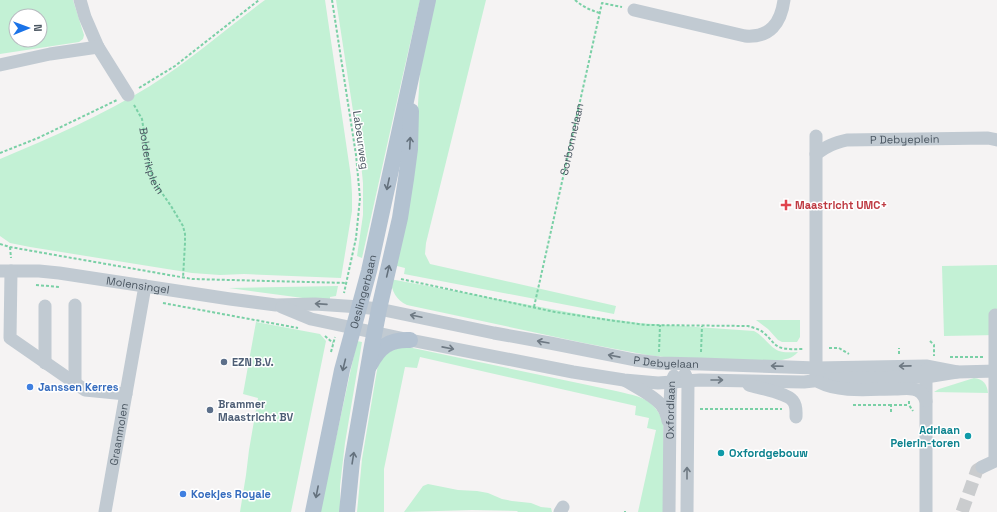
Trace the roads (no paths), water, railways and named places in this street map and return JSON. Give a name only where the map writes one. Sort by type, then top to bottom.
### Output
[{"type":"main road","name":"Oeslingerbaan","points":[[313,512],[346,356],[371,264],[428,0]]},
{"type":"main road","name":"Oeslingerbaan","points":[[347,512],[352,461],[368,370],[379,309],[400,218],[406,179],[410,149],[412,71]]},
{"type":"main road","points":[[368,370],[375,356],[381,349],[395,341],[410,340]]},
{"type":"street","points":[[80,0],[85,18],[98,47],[128,95]]},
{"type":"street","points":[[634,10],[745,36],[756,36],[765,34],[775,25],[781,15],[784,0]]},
{"type":"street","points":[[0,65],[50,54],[98,47]]},
{"type":"street","points":[[816,136],[816,374],[826,386],[854,390],[914,389],[924,396],[926,401]]},
{"type":"street","name":"P Debyeplein","points":[[816,154],[835,143],[847,140],[988,138],[997,140]]},
{"type":"street","points":[[5,271],[5,306],[10,338],[85,390],[126,394]]},
{"type":"street","name":"Molensingel","points":[[5,271],[40,271],[58,273],[144,292],[276,304],[315,304],[379,309]]},
{"type":"street","name":"Graanmolen","points":[[105,512],[144,292]]},
{"type":"street","name":"Molensingel","points":[[276,304],[311,319],[410,340]]},
{"type":"street","points":[[74,383],[75,305]]},
{"type":"street","points":[[45,306],[45,363]]},
{"type":"street","name":"P Debyelaan","points":[[379,309],[494,333],[634,360],[659,363],[854,378],[929,367],[957,372],[996,372]]},
{"type":"street","points":[[982,467],[995,462],[995,315]]},
{"type":"street","name":"P Debyelaan","points":[[410,340],[574,372],[624,380],[658,383],[734,380],[804,382],[816,374]]},
{"type":"street","name":"Oxfordlaan","points":[[680,364],[688,381],[687,512]]},
{"type":"street","name":"Oxfordlaan","points":[[669,512],[671,383],[680,364]]},
{"type":"street","points":[[926,512],[926,401],[929,367]]},
{"type":"street","points":[[624,380],[662,405],[670,426]]},
{"type":"street","points":[[734,380],[782,395],[792,400],[796,413]]},
{"type":"tunnel","points":[[962,512],[977,470],[982,467]]},
{"type":"place","name":"Maastricht UMC+","points":[[786,205]]},
{"type":"place","name":"EZN B.V.","points":[[224,362]]},
{"type":"place","name":"Janssen Kerres","points":[[30,387]]},
{"type":"place","name":"Brammer Maastricht BV","points":[[210,410]]},
{"type":"place","name":"Adriaan Pelerin-toren","points":[[968,436]]},
{"type":"place","name":"Oxfordgebouw","points":[[721,453]]},
{"type":"place","name":"Koekjes Royale","points":[[183,494]]}]
